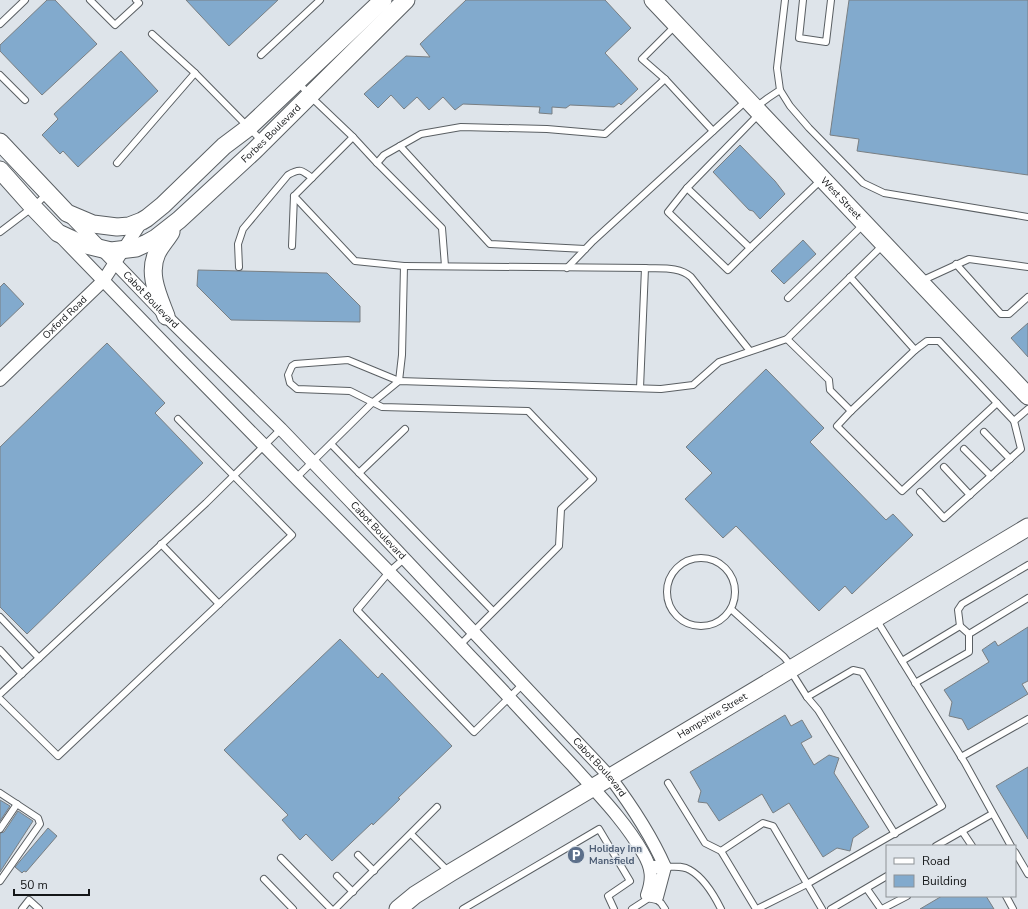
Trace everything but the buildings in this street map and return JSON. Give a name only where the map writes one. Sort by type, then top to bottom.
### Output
[{"type":"street","name":"Forbes Boulevard","points":[[2,148],[67,213],[93,224],[109,227],[129,226],[142,221],[163,205],[224,146],[248,128],[383,0]]},
{"type":"street","name":"Forbes Boulevard","points":[[120,257],[156,238],[179,220],[263,142],[406,0]]},
{"type":"street","name":"West Street","points":[[653,0],[1028,396]]},
{"type":"street","name":"Forbes Boulevard","points":[[0,170],[33,208],[58,233],[82,244],[112,251],[120,257]]},
{"type":"street","points":[[67,213],[101,248]]},
{"type":"street","points":[[166,316],[155,288],[153,271],[154,263],[157,253],[179,220]]},
{"type":"street","name":"Forbes Boulevard","points":[[120,257],[142,221]]},
{"type":"street","name":"Cabot Boulevard","points":[[58,233],[264,446],[390,571],[510,698],[592,788],[625,825],[643,852],[650,867],[652,877],[647,895],[652,896]]},
{"type":"street","name":"Cabot Boulevard","points":[[120,257],[166,316],[281,429],[405,558],[610,777],[627,799],[657,849],[665,867]]},
{"type":"street","name":"Oxford Road","points":[[0,380],[103,281],[120,257]]},
{"type":"street","name":"Hampshire Street","points":[[398,909],[415,895],[450,873],[1028,527]]},
{"type":"street","points":[[650,867],[665,867],[657,897],[652,896]]},
{"type":"lane","points":[[0,24],[25,0]]},
{"type":"lane","points":[[90,0],[115,25],[139,3],[136,0]]},
{"type":"lane","points":[[261,56],[320,0]]},
{"type":"lane","points":[[785,0],[777,68],[780,90],[790,106],[809,128],[863,184],[884,193],[1028,217]]},
{"type":"lane","points":[[803,0],[799,38],[826,42],[830,0]]},
{"type":"lane","points":[[677,24],[642,59],[665,79],[713,131]]},
{"type":"lane","points":[[152,34],[195,73],[263,142]]},
{"type":"lane","points":[[117,163],[195,73]]},
{"type":"lane","points":[[0,75],[25,100]]},
{"type":"lane","points":[[377,163],[384,155],[421,134],[461,127],[547,129],[605,134],[665,79]]},
{"type":"lane","points":[[297,81],[310,96],[353,136],[377,163],[442,228],[445,266]]},
{"type":"lane","points":[[567,268],[713,131],[755,107],[780,90]]},
{"type":"lane","points":[[755,107],[668,212],[728,270],[823,178]]},
{"type":"lane","points":[[292,246],[294,196],[353,136]]},
{"type":"lane","points":[[400,146],[490,244],[586,249]]},
{"type":"lane","points":[[239,267],[238,244],[243,229],[288,176],[296,171],[303,171],[312,178]]},
{"type":"lane","points":[[687,188],[750,248]]},
{"type":"lane","points":[[0,232],[33,208],[48,193]]},
{"type":"lane","points":[[294,196],[355,261],[404,266],[645,268],[680,270],[691,277],[750,352]]},
{"type":"lane","points":[[788,298],[865,223]]},
{"type":"lane","points":[[460,645],[559,546],[562,509],[593,479],[528,411],[382,407],[350,390],[297,389],[290,383],[288,375],[292,366],[300,362],[348,360],[399,381],[661,389],[693,385],[719,362],[787,338],[884,244]]},
{"type":"lane","points":[[920,281],[969,259],[1028,267]]},
{"type":"lane","points":[[956,264],[1001,314],[1009,314],[1028,297]]},
{"type":"lane","points":[[296,478],[372,403],[399,381],[402,355],[404,266]]},
{"type":"lane","points":[[640,388],[645,268]]},
{"type":"lane","points":[[850,276],[916,350]]},
{"type":"lane","points":[[787,338],[829,380],[830,390],[851,411]]},
{"type":"lane","points":[[920,492],[944,518],[1021,450],[1014,421],[940,341],[927,341],[916,350],[837,426],[902,491],[997,403]]},
{"type":"lane","points":[[1014,421],[1028,408]]},
{"type":"lane","points":[[0,699],[58,756],[292,535],[235,475],[178,419]]},
{"type":"lane","points":[[0,694],[235,475],[281,429]]},
{"type":"lane","points":[[359,473],[405,429]]},
{"type":"lane","points":[[984,432],[1010,459]]},
{"type":"lane","points":[[331,444],[493,612]]},
{"type":"lane","points":[[964,448],[991,476]]},
{"type":"lane","points":[[944,467],[970,495]]},
{"type":"lane","points":[[161,544],[219,604]]},
{"type":"lane","points":[[405,558],[390,571],[357,610],[474,732],[523,684]]},
{"type":"lane","points":[[695,559],[712,560],[719,564],[726,569],[734,584],[734,601],[731,609],[723,618],[712,625],[695,626],[680,619],[674,613],[668,597],[668,588],[674,572],[679,566],[695,559]]},
{"type":"lane","points":[[915,683],[969,652],[969,634],[960,626],[958,610],[962,604],[1028,565]]},
{"type":"lane","points":[[969,634],[1028,598]]},
{"type":"lane","points":[[731,609],[784,657],[807,697],[818,710],[895,834]]},
{"type":"lane","points":[[0,617],[39,658]]},
{"type":"lane","points":[[876,618],[961,757],[1010,845]]},
{"type":"lane","points":[[902,660],[960,626]]},
{"type":"lane","points":[[0,650],[22,674]]},
{"type":"lane","points":[[668,783],[705,843],[721,851],[757,909],[807,884],[942,806],[862,672],[853,670],[807,697]]},
{"type":"lane","points":[[961,757],[1028,719]]},
{"type":"lane","points":[[0,793],[38,818],[40,824],[0,881]]},
{"type":"lane","points":[[0,828],[16,804]]},
{"type":"lane","points":[[335,909],[437,807]]},
{"type":"lane","points":[[938,845],[992,814]]},
{"type":"lane","points":[[721,851],[763,823],[773,826],[822,909]]},
{"type":"lane","points":[[463,909],[599,829],[630,882],[608,896],[614,909]]},
{"type":"lane","points":[[962,831],[971,845]]},
{"type":"lane","points":[[411,834],[450,873]]},
{"type":"lane","points":[[1016,854],[1028,874]]},
{"type":"lane","points":[[358,855],[374,871]]},
{"type":"lane","points":[[281,858],[331,909]]},
{"type":"lane","points":[[665,867],[678,866],[690,870],[702,881],[721,909]]},
{"type":"lane","points":[[337,876],[353,892]]},
{"type":"lane","points":[[831,909],[886,877]]},
{"type":"lane","points":[[264,879],[294,909]]},
{"type":"lane","points":[[867,889],[881,909],[895,906],[906,897]]},
{"type":"lane","points":[[632,909],[652,896],[661,903],[665,909]]},
{"type":"lane","points":[[1007,897],[1013,909]]},
{"type":"lane","points":[[22,909],[29,900],[39,909]]},
{"type":"place","name":"Holiday Inn Mansfield","points":[[576,855]]}]
